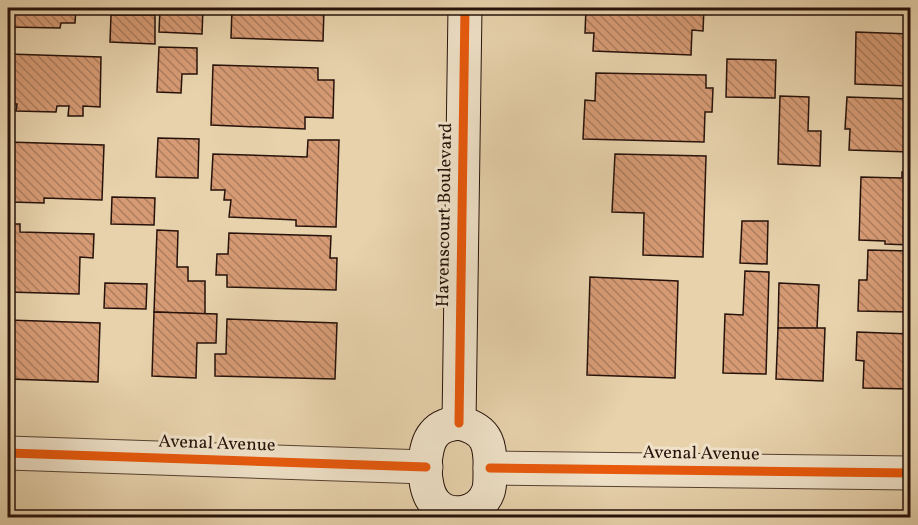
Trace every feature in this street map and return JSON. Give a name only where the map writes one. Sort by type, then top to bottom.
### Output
[{"type":"street","name":"Havenscourt Boulevard","points":[[459,423],[465,8]]},
{"type":"street","points":[[459,423],[476,429],[488,443],[490,468],[488,494],[470,511],[456,515],[435,504],[428,493],[426,455],[428,443],[435,432],[446,425],[459,423]]},
{"type":"street","name":"Avenal Avenue","points":[[8,453],[426,467]]},
{"type":"street","name":"Avenal Avenue","points":[[490,468],[910,473]]},
{"type":"building","points":[[8,8],[76,8],[75,23],[61,23],[60,28],[8,27]]},
{"type":"building","points":[[160,8],[203,8],[202,34],[159,32]]},
{"type":"building","points":[[232,8],[324,8],[323,41],[231,38]]},
{"type":"building","points":[[586,8],[704,8],[703,31],[692,30],[691,55],[593,51],[594,33],[585,33]]},
{"type":"building","points":[[727,8],[778,8],[778,14],[727,12]]},
{"type":"building","points":[[844,8],[910,8],[910,14],[843,12]]},
{"type":"building","points":[[111,15],[155,15],[155,44],[110,42]]},
{"type":"building","points":[[856,32],[910,34],[910,86],[855,84]]},
{"type":"building","points":[[159,47],[197,48],[197,74],[182,74],[181,93],[157,92]]},
{"type":"building","points":[[8,54],[101,57],[100,107],[83,106],[83,116],[68,116],[69,106],[57,106],[56,112],[16,111],[17,104],[8,104]]},
{"type":"building","points":[[727,59],[776,60],[775,98],[726,97]]},
{"type":"building","points":[[213,65],[318,68],[318,80],[334,80],[333,118],[305,117],[305,129],[211,125]]},
{"type":"building","points":[[596,73],[706,75],[706,88],[713,88],[712,112],[705,112],[704,142],[583,139],[585,100],[595,101]]},
{"type":"building","points":[[780,96],[809,97],[808,131],[821,131],[820,166],[778,164]]},
{"type":"building","points":[[847,97],[910,99],[910,152],[849,150],[850,129],[845,129]]},
{"type":"building","points":[[158,138],[199,139],[198,178],[156,177]]},
{"type":"building","points":[[308,140],[339,140],[336,227],[296,226],[296,220],[229,217],[231,200],[224,200],[225,190],[211,190],[213,154],[307,157]]},
{"type":"building","points":[[8,142],[104,145],[102,200],[44,198],[44,203],[11,202],[11,197],[8,197]]},
{"type":"building","points":[[615,154],[706,156],[703,257],[643,255],[644,213],[612,212]]},
{"type":"building","points":[[902,172],[910,172],[910,245],[859,240],[861,177],[902,178]]},
{"type":"building","points":[[112,197],[155,198],[154,225],[111,224]]},
{"type":"building","points":[[742,221],[768,221],[767,264],[740,263]]},
{"type":"building","points":[[8,224],[20,224],[20,232],[94,234],[93,258],[80,257],[79,294],[8,292]]},
{"type":"building","points":[[157,230],[178,231],[177,267],[188,267],[188,281],[205,281],[205,314],[154,312]]},
{"type":"building","points":[[229,233],[331,236],[330,258],[337,258],[336,290],[227,287],[227,275],[216,275],[217,254],[228,254]]},
{"type":"building","points":[[868,250],[910,251],[910,312],[858,311],[859,280],[867,280]]},
{"type":"building","points":[[745,271],[769,272],[766,374],[723,373],[725,314],[743,315]]},
{"type":"building","points":[[590,277],[678,281],[675,378],[587,375]]},
{"type":"building","points":[[105,283],[147,284],[146,309],[104,308]]},
{"type":"building","points":[[779,283],[819,285],[817,329],[778,328]]},
{"type":"building","points":[[154,312],[217,314],[216,343],[197,343],[196,378],[152,376]]},
{"type":"building","points":[[227,319],[337,323],[335,379],[215,376],[215,354],[226,354]]},
{"type":"building","points":[[8,320],[100,323],[98,382],[8,379]]},
{"type":"building","points":[[778,328],[825,328],[823,381],[776,379]]},
{"type":"building","points":[[857,332],[910,334],[910,389],[863,388],[864,361],[856,360]]},
{"type":"cycle path","points":[[459,423],[465,8]]},
{"type":"cycle path","points":[[8,453],[426,467]]},
{"type":"cycle path","points":[[490,468],[910,473]]}]
